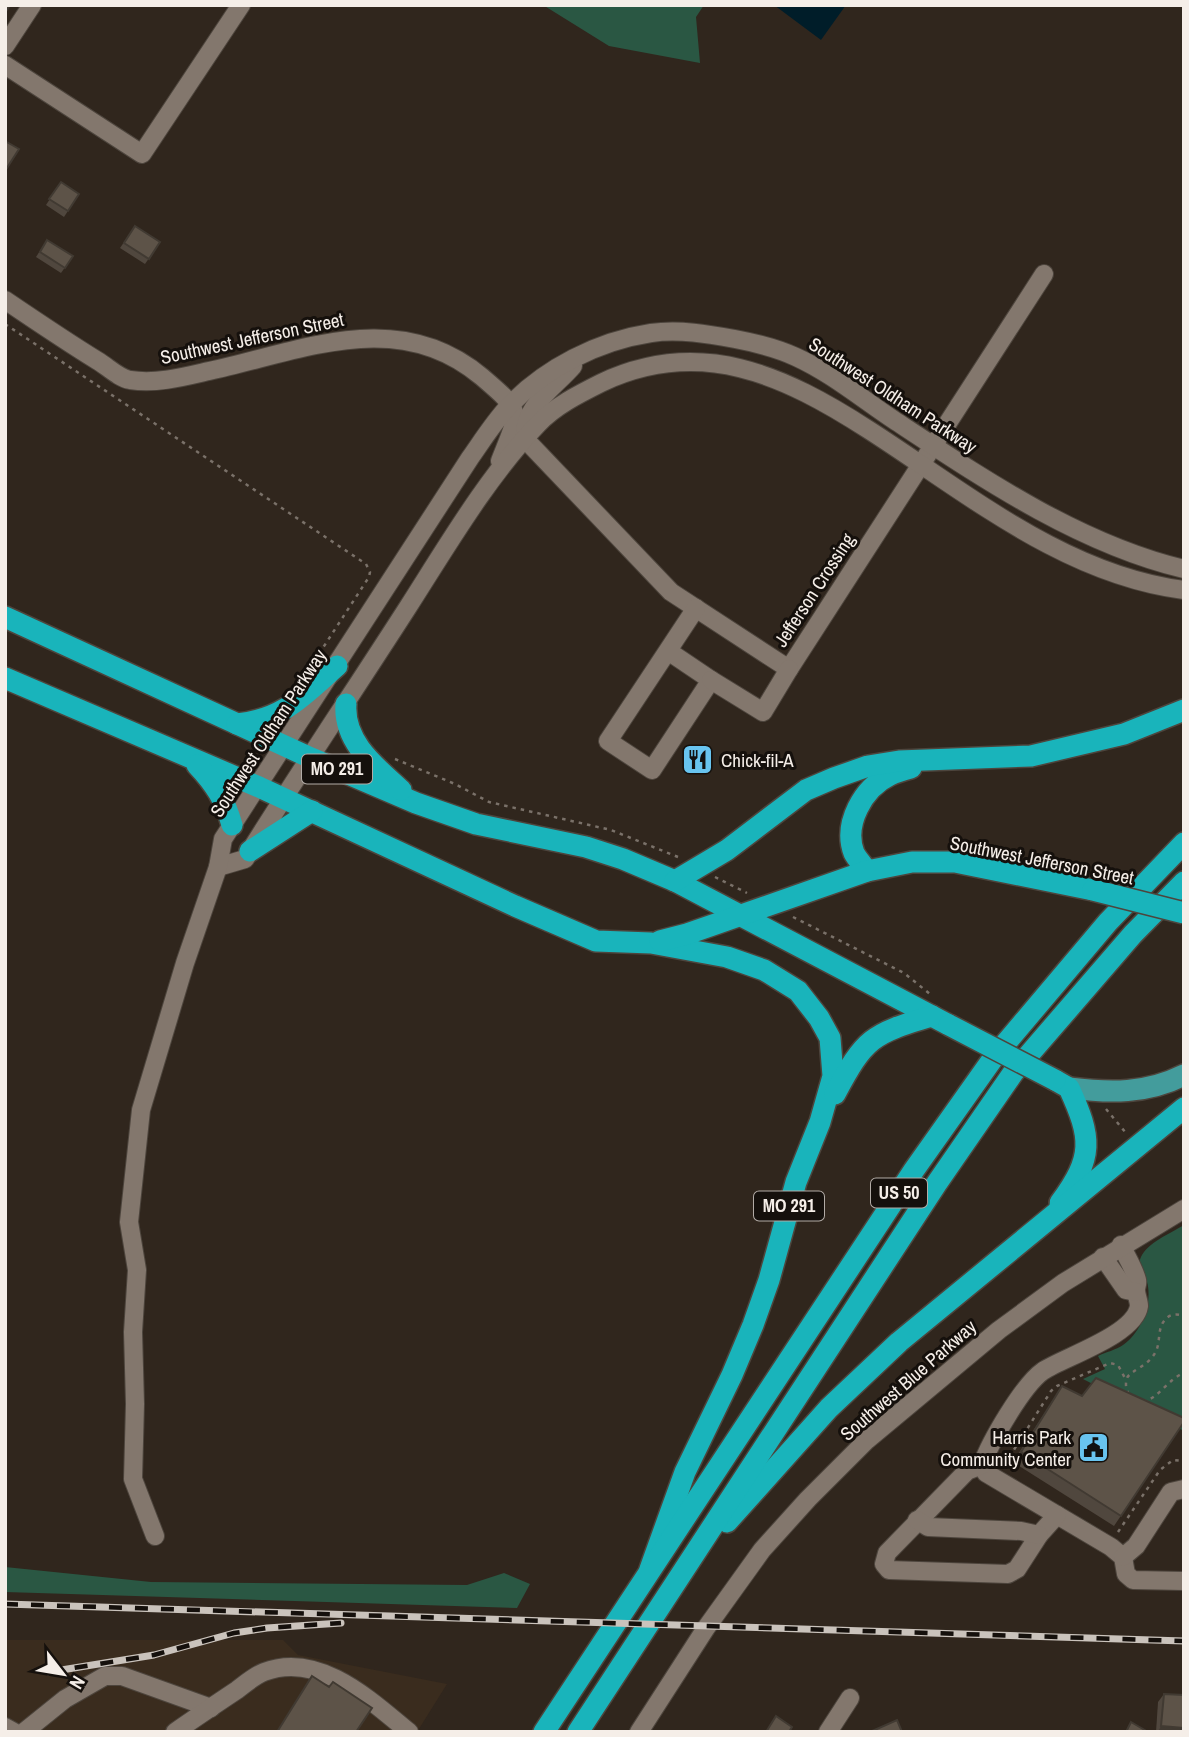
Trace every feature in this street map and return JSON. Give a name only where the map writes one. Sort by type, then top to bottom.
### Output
[{"type":"highway","name":"MO 291","points":[[5,617],[311,758],[416,803],[476,824],[586,847],[675,881],[939,1013],[1062,1084]]},
{"type":"highway","points":[[237,724],[267,719],[284,710],[337,666]]},
{"type":"highway","name":"MO 291","points":[[5,678],[259,787],[596,941],[651,943],[727,957],[764,970],[797,991],[819,1018],[830,1038],[834,1076],[820,1122],[796,1182],[769,1280],[753,1325],[685,1472],[650,1569]]},
{"type":"highway","points":[[346,704],[346,723],[357,745],[379,770],[416,803]]},
{"type":"highway","points":[[675,881],[726,850],[806,790],[868,766],[943,758],[1031,755],[1125,734],[1184,710]]},
{"type":"highway","points":[[191,758],[215,784],[226,804],[232,825]]},
{"type":"highway","points":[[867,871],[855,855],[852,842],[852,826],[859,806],[869,793],[890,775],[943,758]]},
{"type":"highway","points":[[250,851],[312,811]]},
{"type":"highway","name":"US 50","points":[[544,1732],[914,1170],[994,1056],[1108,922],[1184,844]]},
{"type":"highway","name":"Southwest Jefferson Street","points":[[651,943],[687,934],[867,871],[912,862],[955,862],[1093,890],[1184,913]]},
{"type":"highway","name":"US 50","points":[[579,1732],[937,1183],[1013,1073],[1133,934],[1184,882]]},
{"type":"highway","name":"MO 291","points":[[820,1122],[855,1057],[871,1040],[885,1031],[939,1013]]},
{"type":"highway","points":[[1048,1219],[1084,1166],[1087,1140],[1085,1126],[1062,1084]]},
{"type":"highway","points":[[677,1579],[829,1408],[899,1342],[1184,1108]]},
{"type":"main road","points":[[1062,1084],[1121,1093],[1166,1084],[1184,1075]]},
{"type":"street","points":[[5,46],[32,5]]},
{"type":"street","points":[[5,65],[142,154],[241,5]]},
{"type":"street","name":"Jefferson Crossing","points":[[525,439],[671,592],[789,669],[1044,274]]},
{"type":"street","name":"Southwest Jefferson Street","points":[[5,300],[127,379],[156,382],[339,341],[370,337],[398,338],[447,354],[473,370],[512,403]]},
{"type":"street","name":"Southwest Oldham Parkway","points":[[155,1536],[133,1479],[133,1332],[137,1270],[129,1222],[141,1110],[218,867],[223,839],[470,458],[512,403],[541,379],[584,354],[652,333],[686,332],[757,344],[794,355],[823,370],[978,476],[1080,531],[1139,557],[1184,569]]},
{"type":"street","points":[[525,439],[524,428],[534,407],[584,354]]},
{"type":"street","points":[[218,867],[245,859],[493,480],[540,422],[563,404],[610,379],[665,363],[720,363],[773,379],[867,429],[1013,525],[1047,544],[1132,578],[1164,588],[1184,590]]},
{"type":"street","points":[[493,480],[514,427],[515,413],[512,403]]},
{"type":"street","points":[[1132,578],[1139,557]]},
{"type":"street","points":[[696,608],[608,741],[652,770],[711,680]]},
{"type":"street","points":[[668,652],[763,712],[789,669]]},
{"type":"street","name":"Southwest Blue Parkway","points":[[639,1732],[706,1628],[762,1550],[867,1440],[999,1330],[1121,1245],[1182,1209]]},
{"type":"street","points":[[1057,1515],[1039,1535],[1017,1569],[1008,1574],[889,1570],[884,1564],[887,1553],[918,1520],[967,1471],[982,1465],[992,1443],[1027,1388],[1042,1372],[1121,1330],[1139,1306],[1136,1292],[1138,1281],[1121,1245]]},
{"type":"street","points":[[1103,1257],[1126,1290],[1136,1292]]},
{"type":"street","points":[[982,1465],[986,1473],[1111,1547],[1123,1557],[1126,1574],[1133,1580],[1184,1581]]},
{"type":"street","points":[[1123,1557],[1136,1546],[1171,1492],[1184,1489]]},
{"type":"street","points":[[918,1520],[928,1527],[1021,1531],[1039,1535]]},
{"type":"street","points":[[175,1732],[262,1672],[288,1666],[323,1671],[390,1714],[409,1732]]},
{"type":"street","points":[[23,1732],[65,1699],[105,1676],[122,1676],[211,1708]]},
{"type":"street","points":[[828,1732],[850,1698]]},
{"type":"street","points":[[5,1727],[14,1732]]},
{"type":"path","points":[[5,324],[366,564],[370,572],[369,578],[310,667]]},
{"type":"path","points":[[390,757],[446,780],[489,802],[611,830],[660,848],[682,860]]},
{"type":"path","points":[[712,875],[742,891]]},
{"type":"path","points":[[782,911],[904,973],[939,1013]]},
{"type":"path","points":[[1099,1102],[1134,1142]]},
{"type":"path","points":[[1126,1380],[1147,1365],[1157,1351],[1163,1322],[1170,1316],[1184,1316]]},
{"type":"path","points":[[1004,1466],[1051,1391],[1058,1386],[1110,1363],[1118,1365],[1126,1380],[1126,1391],[1132,1399]]},
{"type":"path","points":[[1141,1402],[1150,1400],[1166,1384],[1184,1373]]},
{"type":"path","points":[[1114,1536],[1160,1470],[1173,1460],[1184,1461]]},
{"type":"shaded area","points":[[5,1640],[283,1640],[298,1655],[447,1684],[417,1732],[5,1732]]},
{"type":"green space","points":[[543,5],[704,5],[696,17],[700,63],[609,46]]},
{"type":"green space","points":[[1184,1225],[1184,1431],[1083,1379],[1105,1369],[1098,1356],[1129,1340],[1144,1317],[1148,1290],[1139,1264],[1144,1252]]},
{"type":"green space","points":[[5,1567],[151,1582],[467,1585],[504,1573],[530,1584],[517,1608],[5,1592]]},
{"type":"water","points":[[774,5],[846,5],[821,40]]},
{"type":"building","points":[[5,141],[19,149],[5,171]]},
{"type":"building","points":[[61,182],[79,194],[68,211],[49,199]]},
{"type":"building","points":[[135,226],[160,242],[149,259],[124,243]]},
{"type":"building","points":[[47,240],[73,256],[65,268],[40,252]]},
{"type":"building","name":"Harris Park Community Center","points":[[1096,1378],[1184,1418],[1184,1422],[1121,1516],[1021,1452],[1062,1386],[1082,1396]]},
{"type":"building","points":[[312,1676],[329,1687],[333,1682],[372,1708],[356,1732],[277,1732]]},
{"type":"building","points":[[1164,1694],[1184,1695],[1184,1728],[1161,1726]]},
{"type":"building","points":[[776,1716],[792,1727],[789,1732],[766,1732]]},
{"type":"building","points":[[897,1720],[902,1732],[870,1732]]},
{"type":"building","points":[[1131,1722],[1148,1732],[1126,1732]]},
{"type":"railway","points":[[5,1604],[1184,1641]]},
{"type":"railway","points":[[49,1672],[154,1655],[234,1633],[341,1623]]},
{"type":"place","name":"Chick-fil-A","points":[[698,760]]},
{"type":"place","name":"Harris Park Community Center","points":[[1094,1448]]}]
